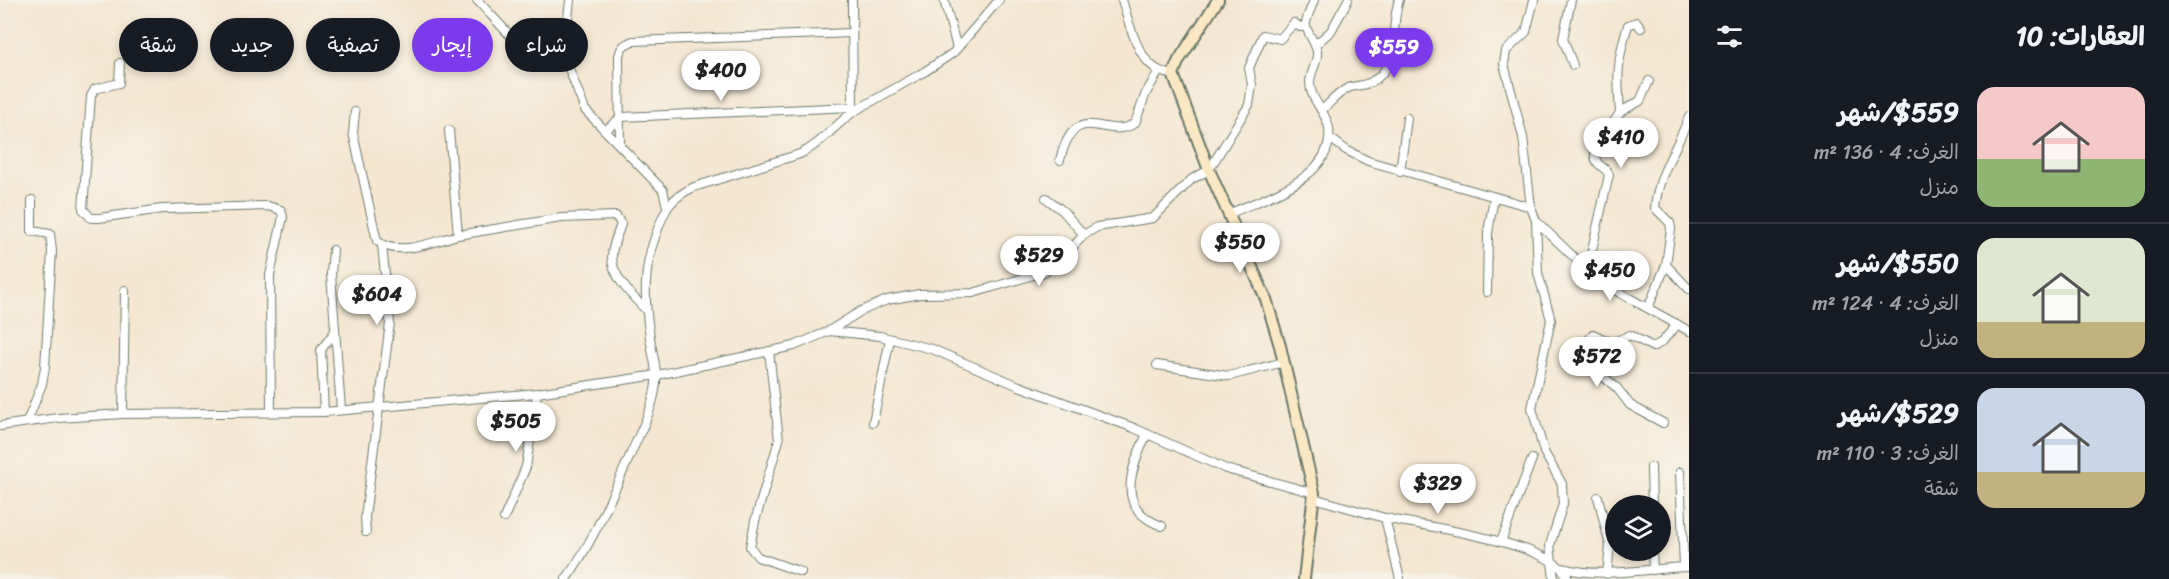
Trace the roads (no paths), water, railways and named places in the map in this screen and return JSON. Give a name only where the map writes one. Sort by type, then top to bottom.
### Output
[{"type":"main road","points":[[1218,0],[1179,60],[1173,74],[1209,170],[1266,299],[1284,362],[1314,495],[1305,579]]},
{"type":"street","points":[[477,0],[505,30]]},
{"type":"street","points":[[568,18],[570,0]]},
{"type":"street","points":[[852,0],[853,110]]},
{"type":"street","points":[[944,0],[957,48]]},
{"type":"street","points":[[566,579],[597,530],[646,420],[655,390],[657,375],[646,310],[645,268],[667,207],[678,194],[694,186],[800,154],[815,147],[836,124],[853,110],[924,72],[957,48],[999,0]]},
{"type":"street","points":[[1122,0],[1140,49],[1159,71],[1173,74]]},
{"type":"street","points":[[1229,214],[1277,192],[1306,175],[1324,156],[1330,138],[1323,109],[1312,95],[1310,81],[1317,54],[1306,26],[1314,0]]},
{"type":"street","points":[[1315,45],[1331,31],[1348,0]]},
{"type":"street","points":[[1323,109],[1347,89],[1371,82],[1385,70],[1391,54],[1393,19],[1399,0]]},
{"type":"street","points":[[1534,0],[1526,32],[1506,51],[1504,64],[1523,137],[1531,207],[1536,221],[1539,273],[1551,320],[1533,415],[1544,452],[1562,484],[1563,504],[1550,545],[1554,579]]},
{"type":"street","points":[[1571,0],[1563,39],[1573,64]]},
{"type":"street","points":[[1587,272],[1610,176],[1597,162],[1596,152],[1602,137],[1617,120],[1620,112],[1616,81],[1628,26],[1637,22],[1641,28]]},
{"type":"street","points":[[0,426],[58,418],[123,414],[324,412],[537,393],[657,375],[804,344],[861,311],[887,300],[920,294],[973,293],[1044,272],[1061,261],[1084,235],[1103,225],[1153,218],[1192,179],[1209,170],[1249,105],[1252,85],[1249,68],[1263,35],[1280,39],[1294,23],[1300,27],[1306,26]]},
{"type":"street","points":[[620,143],[619,56],[621,48],[626,43],[852,33]]},
{"type":"street","points":[[1060,160],[1065,140],[1078,128],[1092,124],[1124,128],[1135,123],[1146,93],[1159,71]]},
{"type":"street","points":[[120,72],[119,83],[116,86],[95,88],[91,96],[83,209],[91,218],[162,208],[227,209],[268,206],[280,210],[283,217],[270,275],[271,412]]},
{"type":"street","points":[[570,72],[585,110],[620,143],[663,190],[667,207]]},
{"type":"street","points":[[1620,112],[1640,101],[1649,81]]},
{"type":"street","points":[[606,130],[621,117],[853,110]]},
{"type":"street","points":[[355,112],[353,134],[373,232],[382,245],[390,322],[377,407],[366,532]]},
{"type":"street","points":[[1648,308],[1666,266],[1670,223],[1655,208],[1658,184],[1679,144],[1689,117]]},
{"type":"street","points":[[1400,172],[1407,118]]},
{"type":"street","points":[[449,130],[458,235]]},
{"type":"street","points":[[1330,138],[1357,157],[1400,172],[1531,207]]},
{"type":"street","points":[[1487,292],[1488,233],[1494,197]]},
{"type":"street","points":[[1046,198],[1063,211],[1084,235]]},
{"type":"street","points":[[27,422],[42,384],[45,367],[52,251],[50,234],[32,231],[32,200]]},
{"type":"street","points":[[382,245],[390,248],[413,247],[458,235],[561,218],[616,216],[621,224],[613,248],[612,263],[615,272],[646,310]]},
{"type":"street","points":[[1536,221],[1600,282],[1689,331]]},
{"type":"street","points":[[333,250],[331,274],[341,410]]},
{"type":"street","points":[[1666,266],[1689,289]]},
{"type":"street","points":[[123,414],[125,290]]},
{"type":"street","points":[[1663,423],[1630,405],[1617,387],[1585,362],[1580,354],[1593,334],[1612,343],[1630,335],[1653,347],[1662,342],[1677,324]]},
{"type":"street","points":[[324,412],[321,350],[334,331]]},
{"type":"street","points":[[830,331],[890,339],[955,358],[1019,386],[1078,405],[1245,476],[1385,518],[1501,542],[1552,560],[1575,572],[1607,574],[1686,567],[1680,472]]},
{"type":"street","points":[[873,422],[890,339]]},
{"type":"street","points":[[769,351],[779,440],[754,521],[750,547],[758,557],[801,572]]},
{"type":"street","points":[[1157,365],[1229,376],[1284,362]]},
{"type":"street","points":[[504,518],[526,467],[537,393]]},
{"type":"street","points":[[1147,434],[1139,451],[1130,492],[1140,514],[1162,526]]},
{"type":"street","points":[[1501,542],[1532,459]]},
{"type":"street","points":[[1651,467],[1652,495]]},
{"type":"street","points":[[1598,496],[1610,546],[1607,574]]},
{"type":"street","points":[[1385,518],[1400,579]]},
{"type":"street","points":[[1653,561],[1653,570]]},
{"type":"street","points":[[1562,567],[1568,579]]}]
